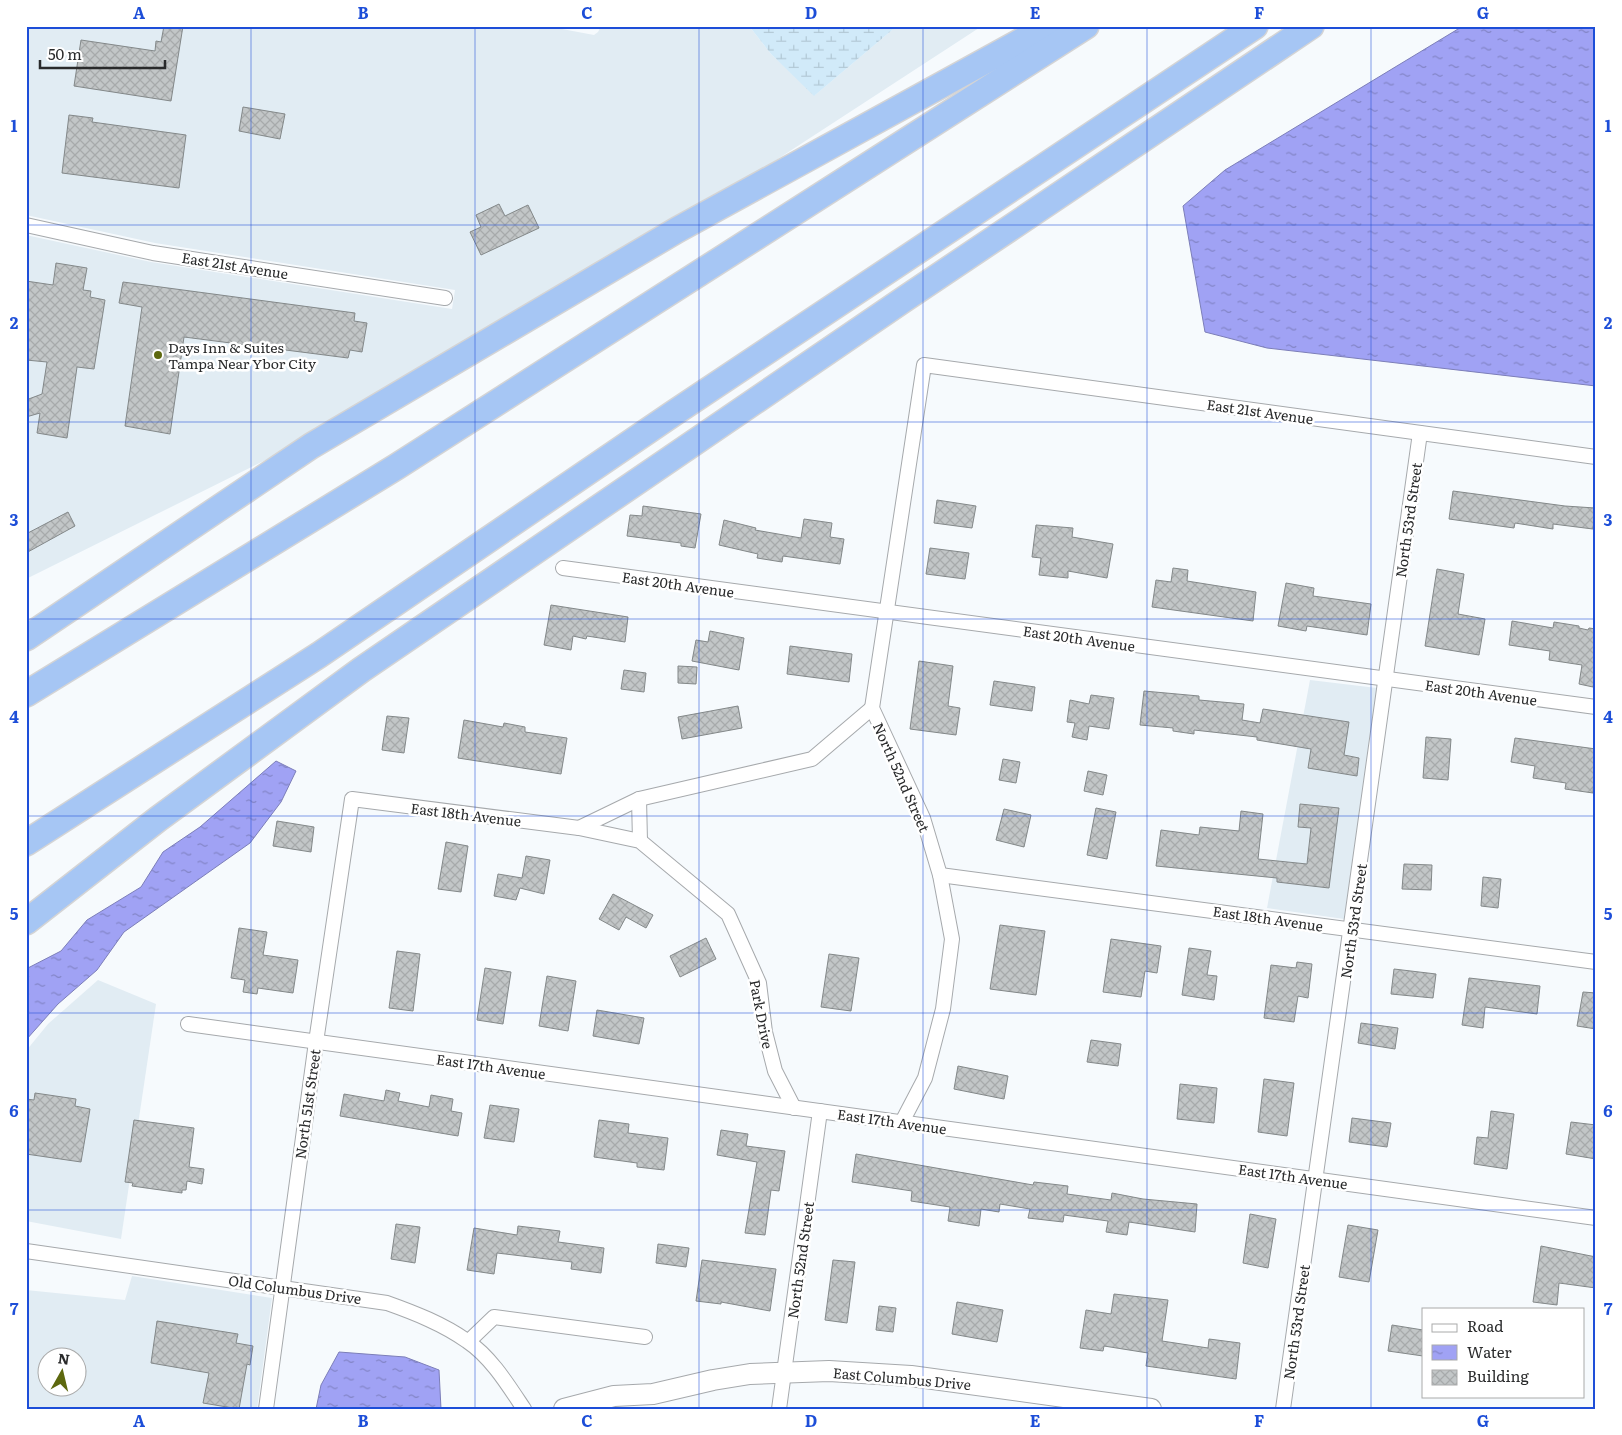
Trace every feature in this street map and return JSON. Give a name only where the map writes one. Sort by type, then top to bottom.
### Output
[{"type":"highway","points":[[26,638],[311,446],[677,230],[1049,26]]},
{"type":"highway","points":[[26,694],[396,467],[1086,26]]},
{"type":"highway","points":[[26,843],[319,655],[683,407],[1256,26]]},
{"type":"highway","points":[[26,922],[158,819],[361,670],[886,311],[1311,26]]},
{"type":"main road","name":"East Columbus Drive","points":[[564,1409],[614,1396],[653,1394],[713,1380],[784,1372],[875,1373],[911,1376],[1151,1409]]},
{"type":"main road","name":"East Columbus Drive","points":[[634,1409],[653,1394]]},
{"type":"street","name":"East 21st Avenue","points":[[26,225],[153,253],[445,298]]},
{"type":"street","name":"East 21st Avenue","points":[[924,365],[1596,457]]},
{"type":"street","name":"North 52nd Street","points":[[902,1122],[912,1107],[925,1078],[943,1009],[952,939],[940,875],[924,818],[872,708],[924,365]]},
{"type":"street","name":"North 53rd Street","points":[[1283,1409],[1387,679],[1420,433]]},
{"type":"street","name":"East 20th Avenue","points":[[563,568],[1596,707]]},
{"type":"street","points":[[579,828],[639,799],[812,759],[872,708]]},
{"type":"street","name":"East 18th Avenue","points":[[352,799],[579,828]]},
{"type":"street","name":"North 51st Street","points":[[266,1409],[316,1042],[352,799]]},
{"type":"street","points":[[639,799],[640,841]]},
{"type":"street","name":"Park Drive","points":[[579,828],[640,841],[728,914],[759,983],[765,1032],[775,1071],[794,1108]]},
{"type":"street","name":"East 18th Avenue","points":[[940,875],[1596,962]]},
{"type":"street","name":"East 17th Avenue","points":[[188,1024],[1596,1218]]},
{"type":"street","name":"North 52nd Street","points":[[779,1409],[820,1111]]},
{"type":"street","name":"Old Columbus Drive","points":[[26,1251],[387,1303],[421,1315],[468,1341],[500,1373],[524,1409]]},
{"type":"street","points":[[468,1341],[494,1317],[645,1337]]},
{"type":"shaded area","points":[[26,26],[546,26],[594,35],[601,26],[749,26],[771,54],[815,95],[897,26],[982,26],[733,188],[292,447],[26,579],[26,235],[151,262],[452,309],[455,290],[155,243],[26,215]]},
{"type":"shaded area","points":[[1310,680],[1377,688],[1344,919],[1267,908]]},
{"type":"shaded area","points":[[98,980],[156,1004],[121,1239],[26,1221],[26,1051],[48,1024]]},
{"type":"shaded area","points":[[132,1276],[272,1298],[257,1409],[26,1409],[26,1290],[125,1300]]},
{"type":"green space","points":[[749,26],[897,26],[814,96],[771,54]]},
{"type":"water","points":[[1463,26],[1596,26],[1596,386],[1267,348],[1205,332],[1183,206],[1225,170]]},
{"type":"water","points":[[276,761],[296,771],[281,802],[250,843],[124,932],[97,970],[58,1004],[26,1040],[26,969],[61,951],[87,920],[141,887],[163,852],[200,827]]},
{"type":"water","points":[[339,1352],[405,1357],[439,1370],[441,1409],[316,1409],[321,1385]]},
{"type":"building","points":[[164,26],[183,26],[171,101],[74,86],[81,40],[155,51],[156,41],[161,42]]},
{"type":"building","points":[[243,107],[285,114],[280,139],[239,131]]},
{"type":"building","points":[[69,115],[93,118],[92,122],[186,135],[179,188],[62,173]]},
{"type":"building","points":[[499,204],[505,216],[528,205],[539,228],[481,255],[470,232],[481,227],[476,215]]},
{"type":"building","points":[[56,263],[87,268],[83,290],[91,291],[90,297],[105,300],[94,369],[77,367],[67,438],[37,433],[40,413],[26,417],[26,400],[42,394],[47,362],[26,360],[26,281],[53,285]]},
{"type":"building","name":"Days Inn & Suites Tampa Near Ybor City","points":[[123,282],[355,313],[354,321],[367,323],[362,352],[350,350],[348,358],[184,337],[170,434],[125,426],[142,307],[119,303]]},
{"type":"building","points":[[1453,491],[1565,506],[1595,508],[1593,529],[1553,524],[1553,529],[1515,523],[1514,528],[1449,519]]},
{"type":"building","points":[[937,500],[976,506],[972,528],[934,523]]},
{"type":"building","points":[[643,506],[701,514],[695,548],[681,546],[681,543],[627,536],[630,515],[642,516]]},
{"type":"building","points":[[68,512],[75,526],[26,553],[26,534]]},
{"type":"building","points":[[804,519],[832,523],[830,537],[844,539],[840,564],[783,556],[782,562],[757,558],[758,554],[719,545],[724,520],[756,528],[755,530],[801,538]]},
{"type":"building","points":[[1036,525],[1073,528],[1072,537],[1113,544],[1107,578],[1068,571],[1068,578],[1039,575],[1041,558],[1032,557]]},
{"type":"building","points":[[930,548],[969,553],[965,579],[926,574]]},
{"type":"building","points":[[1173,568],[1188,570],[1187,581],[1256,592],[1253,621],[1152,607],[1156,580],[1171,582]]},
{"type":"building","points":[[1437,569],[1464,574],[1458,614],[1485,619],[1479,655],[1425,646]]},
{"type":"building","points":[[1286,583],[1314,588],[1313,596],[1371,604],[1367,635],[1307,626],[1306,631],[1278,626]]},
{"type":"building","points":[[551,605],[628,617],[625,642],[587,636],[586,639],[573,636],[571,650],[544,645]]},
{"type":"building","points":[[1512,621],[1553,628],[1554,622],[1579,626],[1579,628],[1588,630],[1589,628],[1596,629],[1596,671],[1593,687],[1579,684],[1582,665],[1549,660],[1550,651],[1509,645]]},
{"type":"building","points":[[710,631],[744,638],[739,670],[692,661],[696,640],[708,642]]},
{"type":"building","points":[[790,646],[852,654],[849,682],[787,674]]},
{"type":"building","points":[[919,661],[953,666],[948,706],[960,708],[956,735],[910,729]]},
{"type":"building","points":[[678,666],[697,667],[696,684],[678,683]]},
{"type":"building","points":[[624,670],[646,673],[644,692],[621,689]]},
{"type":"building","points":[[994,681],[1035,687],[1032,711],[990,705]]},
{"type":"building","points":[[1144,691],[1199,696],[1199,700],[1244,704],[1242,720],[1260,723],[1263,709],[1349,722],[1344,755],[1359,758],[1357,776],[1308,768],[1311,749],[1257,740],[1257,737],[1194,730],[1194,734],[1173,731],[1173,728],[1140,725]]},
{"type":"building","points":[[1091,695],[1114,698],[1109,729],[1089,726],[1087,740],[1072,737],[1075,723],[1067,722],[1070,700],[1089,704]]},
{"type":"building","points":[[738,706],[742,728],[682,739],[678,717]]},
{"type":"building","points":[[387,716],[409,718],[404,753],[382,750]]},
{"type":"building","points":[[464,720],[503,727],[504,723],[525,727],[525,732],[567,738],[561,774],[458,758]]},
{"type":"building","points":[[1426,737],[1451,739],[1448,780],[1423,778]]},
{"type":"building","points":[[1515,738],[1596,749],[1593,793],[1565,789],[1566,783],[1533,778],[1535,766],[1511,762]]},
{"type":"building","points":[[1003,759],[1020,762],[1016,783],[999,780]]},
{"type":"building","points":[[1088,771],[1107,775],[1103,795],[1084,791]]},
{"type":"building","points":[[1300,804],[1339,808],[1329,888],[1277,882],[1277,878],[1156,866],[1161,830],[1199,835],[1200,827],[1239,831],[1241,811],[1263,814],[1258,859],[1307,864],[1311,828],[1298,827]]},
{"type":"building","points":[[1096,808],[1116,812],[1107,859],[1087,855]]},
{"type":"building","points":[[1004,809],[1031,815],[1024,847],[996,840]]},
{"type":"building","points":[[277,821],[314,827],[311,852],[273,846]]},
{"type":"building","points":[[446,842],[468,846],[461,892],[438,889]]},
{"type":"building","points":[[526,856],[550,860],[544,894],[520,888],[516,900],[494,896],[498,874],[522,878]]},
{"type":"building","points":[[1404,864],[1432,865],[1431,890],[1402,889]]},
{"type":"building","points":[[1483,877],[1501,879],[1498,908],[1481,906]]},
{"type":"building","points":[[613,894],[653,915],[646,928],[626,917],[619,930],[599,919]]},
{"type":"building","points":[[1000,925],[1045,931],[1036,995],[990,989]]},
{"type":"building","points":[[239,928],[267,932],[263,955],[298,960],[293,993],[258,988],[257,994],[243,992],[245,980],[231,978]]},
{"type":"building","points":[[706,938],[716,959],[680,977],[670,956]]},
{"type":"building","points":[[1111,939],[1161,946],[1157,973],[1145,971],[1141,997],[1103,992]]},
{"type":"building","points":[[1189,948],[1211,951],[1207,975],[1217,976],[1214,1000],[1182,995]]},
{"type":"building","points":[[397,951],[420,954],[413,1011],[389,1008]]},
{"type":"building","points":[[829,954],[859,958],[851,1011],[821,1007]]},
{"type":"building","points":[[1297,962],[1312,964],[1308,998],[1298,996],[1294,1022],[1264,1018],[1271,965],[1296,968]]},
{"type":"building","points":[[485,968],[511,972],[503,1024],[477,1020]]},
{"type":"building","points":[[1394,969],[1436,974],[1433,998],[1391,994]]},
{"type":"building","points":[[547,976],[576,981],[568,1031],[539,1026]]},
{"type":"building","points":[[1469,978],[1540,986],[1537,1014],[1485,1007],[1483,1028],[1462,1025]]},
{"type":"building","points":[[1583,992],[1596,993],[1596,1029],[1577,1026]]},
{"type":"building","points":[[597,1010],[644,1018],[639,1044],[593,1036]]},
{"type":"building","points":[[1361,1023],[1398,1028],[1395,1049],[1358,1043]]},
{"type":"building","points":[[1091,1040],[1121,1044],[1118,1066],[1087,1062]]},
{"type":"building","points":[[958,1066],[1008,1076],[1004,1099],[954,1089]]},
{"type":"building","points":[[1264,1079],[1294,1083],[1287,1136],[1258,1132]]},
{"type":"building","points":[[1180,1084],[1217,1088],[1214,1123],[1177,1119]]},
{"type":"building","points":[[386,1090],[400,1093],[398,1101],[429,1107],[431,1095],[453,1099],[451,1111],[462,1113],[458,1136],[340,1116],[344,1094],[384,1101]]},
{"type":"building","points":[[35,1093],[76,1099],[75,1106],[90,1109],[81,1162],[26,1154],[26,1099],[34,1100]]},
{"type":"building","points":[[490,1105],[519,1109],[514,1142],[484,1138]]},
{"type":"building","points":[[1491,1111],[1514,1114],[1507,1169],[1474,1164],[1477,1137],[1488,1138]]},
{"type":"building","points":[[1352,1118],[1391,1123],[1387,1147],[1349,1142]]},
{"type":"building","points":[[134,1120],[194,1128],[189,1167],[204,1169],[202,1184],[187,1181],[186,1190],[182,1190],[182,1193],[132,1186],[133,1183],[125,1182]]},
{"type":"building","points":[[599,1120],[629,1124],[628,1133],[668,1138],[664,1170],[637,1167],[637,1163],[594,1157]]},
{"type":"building","points":[[1571,1122],[1596,1125],[1596,1159],[1566,1154]]},
{"type":"building","points":[[721,1130],[748,1134],[746,1146],[785,1151],[779,1191],[771,1190],[765,1235],[745,1233],[757,1162],[717,1155]]},
{"type":"building","points":[[856,1154],[1033,1185],[1034,1182],[1068,1186],[1067,1194],[1111,1200],[1112,1193],[1143,1199],[1197,1204],[1195,1232],[1129,1222],[1127,1235],[1106,1232],[1108,1221],[1064,1215],[1063,1222],[1028,1218],[1030,1209],[1000,1204],[999,1212],[981,1209],[979,1226],[948,1221],[950,1207],[911,1201],[912,1191],[852,1182]]},
{"type":"building","points":[[1250,1214],[1276,1219],[1268,1268],[1243,1263]]},
{"type":"building","points":[[396,1224],[420,1227],[415,1263],[391,1259]]},
{"type":"building","points":[[1348,1225],[1378,1230],[1369,1282],[1339,1277]]},
{"type":"building","points":[[518,1226],[560,1231],[558,1242],[604,1248],[601,1273],[571,1269],[572,1262],[497,1253],[494,1274],[467,1270],[474,1228],[517,1235]]},
{"type":"building","points":[[658,1244],[689,1248],[686,1267],[656,1263]]},
{"type":"building","points":[[1541,1246],[1596,1257],[1596,1288],[1559,1283],[1557,1305],[1533,1302]]},
{"type":"building","points":[[702,1260],[776,1269],[770,1311],[721,1302],[721,1304],[696,1301]]},
{"type":"building","points":[[833,1260],[855,1262],[847,1323],[825,1320]]},
{"type":"building","points":[[1114,1294],[1168,1300],[1162,1341],[1208,1348],[1209,1339],[1240,1343],[1236,1379],[1146,1366],[1148,1353],[1104,1346],[1103,1351],[1080,1348],[1086,1310],[1111,1314]]},
{"type":"building","points":[[957,1302],[1003,1310],[997,1342],[952,1334]]},
{"type":"building","points":[[879,1306],[896,1308],[893,1332],[876,1330]]},
{"type":"building","points":[[157,1321],[238,1334],[236,1343],[253,1346],[250,1365],[247,1364],[239,1409],[203,1403],[209,1373],[151,1363]]},
{"type":"building","points":[[1392,1325],[1422,1330],[1422,1356],[1388,1351]]},
{"type":"place","name":"Days Inn & Suites Tampa Near Ybor City","points":[[158,355]]}]
